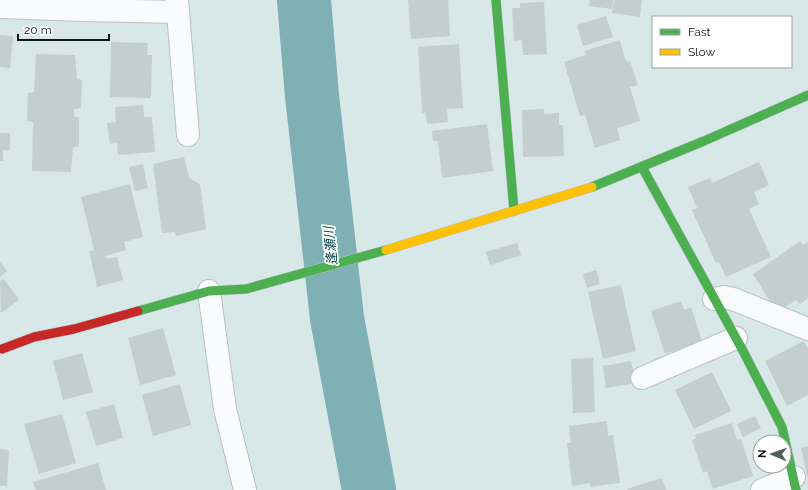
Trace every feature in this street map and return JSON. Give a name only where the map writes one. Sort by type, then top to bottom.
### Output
[{"type":"street","points":[[496,0],[514,211]]},
{"type":"street","points":[[0,7],[83,10],[178,6],[188,136]]},
{"type":"street","points":[[1,349],[34,337],[74,329],[209,291],[246,289],[407,244],[593,187],[808,96]]},
{"type":"street","points":[[642,167],[736,338],[782,427],[795,484],[762,490]]},
{"type":"street","points":[[209,291],[225,409],[245,490]]},
{"type":"street","points":[[714,298],[724,297],[733,299],[808,329]]},
{"type":"street","points":[[642,378],[736,338]]},
{"type":"building","points":[[408,0],[448,0],[450,36],[411,39]]},
{"type":"building","points":[[590,0],[613,0],[612,9],[589,6]]},
{"type":"building","points":[[614,0],[642,0],[640,17],[612,13]]},
{"type":"building","points":[[544,2],[547,54],[523,55],[522,40],[514,41],[512,8],[520,8],[520,3]]},
{"type":"building","points":[[606,16],[613,37],[583,46],[577,25]]},
{"type":"building","points":[[0,35],[13,36],[10,68],[0,67]]},
{"type":"building","points":[[620,40],[626,62],[630,61],[638,85],[630,87],[640,121],[617,128],[620,140],[595,148],[585,115],[580,116],[564,62],[586,55],[584,51]]},
{"type":"building","points":[[111,42],[148,43],[147,55],[152,55],[151,98],[110,97]]},
{"type":"building","points":[[459,44],[463,108],[447,109],[448,122],[427,124],[426,112],[422,113],[418,47]]},
{"type":"building","points":[[36,54],[75,55],[77,79],[82,80],[81,108],[74,109],[74,116],[79,118],[79,145],[78,147],[73,147],[71,172],[32,170],[33,122],[27,121],[28,93],[34,92]]},
{"type":"building","points":[[143,105],[144,117],[152,117],[155,152],[118,155],[117,143],[110,144],[107,123],[116,122],[115,107]]},
{"type":"building","points":[[544,109],[544,114],[559,113],[559,125],[563,125],[564,156],[523,157],[522,110]]},
{"type":"building","points":[[487,124],[493,171],[442,178],[438,141],[433,141],[432,131]]},
{"type":"building","points":[[0,133],[10,133],[10,150],[3,150],[3,161],[0,161]]},
{"type":"building","points":[[184,157],[189,178],[200,184],[206,229],[176,236],[175,232],[162,233],[153,164]]},
{"type":"building","points":[[759,162],[769,185],[754,192],[759,204],[749,209],[771,257],[726,277],[719,262],[716,263],[692,210],[697,208],[688,187],[710,178],[712,183]]},
{"type":"building","points":[[143,164],[148,188],[135,191],[129,167]]},
{"type":"building","points":[[130,184],[143,237],[124,242],[126,250],[105,256],[107,259],[117,257],[123,280],[97,287],[89,251],[94,250],[81,197]]},
{"type":"building","points":[[800,241],[803,245],[808,242],[808,298],[800,304],[796,300],[783,309],[773,306],[753,274]]},
{"type":"building","points":[[517,243],[521,255],[490,265],[486,252]]},
{"type":"building","points":[[0,262],[7,271],[0,277]]},
{"type":"building","points":[[596,270],[600,284],[587,288],[583,274]]},
{"type":"building","points":[[4,279],[19,300],[1,313],[0,281]]},
{"type":"building","points":[[621,285],[636,351],[603,359],[588,292]]},
{"type":"building","points":[[681,301],[684,310],[691,307],[702,341],[665,354],[651,311]]},
{"type":"building","points":[[163,328],[176,375],[140,385],[128,338]]},
{"type":"building","points":[[804,341],[808,349],[808,395],[787,406],[765,361]]},
{"type":"building","points":[[82,353],[93,392],[63,400],[53,361]]},
{"type":"building","points":[[593,358],[595,412],[573,413],[571,359]]},
{"type":"building","points":[[631,361],[635,383],[606,388],[603,366]]},
{"type":"building","points":[[712,372],[731,411],[694,429],[675,390]]},
{"type":"building","points":[[180,384],[191,425],[153,436],[142,395]]},
{"type":"building","points":[[114,404],[123,438],[96,446],[86,412]]},
{"type":"building","points":[[62,414],[76,463],[39,474],[24,424]]},
{"type":"building","points":[[755,416],[761,428],[743,437],[737,424]]},
{"type":"building","points":[[607,421],[608,436],[613,435],[620,483],[590,487],[590,483],[572,486],[567,443],[571,443],[569,426]]},
{"type":"building","points":[[732,423],[737,440],[741,439],[753,476],[713,489],[707,471],[703,473],[692,440],[696,439],[695,435]]},
{"type":"building","points":[[808,446],[808,476],[807,476],[801,448]]},
{"type":"building","points":[[0,449],[9,450],[7,486],[0,486]]},
{"type":"building","points":[[98,463],[106,490],[36,490],[33,482]]},
{"type":"building","points":[[662,478],[666,490],[627,490],[627,489]]},
{"type":"waterway","name":"逢瀬川","points":[[304,0],[312,96],[337,318],[369,490]]},
{"type":"traffic: fast","points":[[496,0],[514,211]]},
{"type":"traffic: fast","points":[[592,187],[704,141],[808,95]]},
{"type":"traffic: fast","points":[[642,167],[742,349],[782,427],[796,490]]},
{"type":"traffic: fast","points":[[138,311],[209,291],[246,289],[386,250]]},
{"type":"traffic: slow","points":[[386,250],[592,187]]},
{"type":"traffic: jam","points":[[2,349],[34,337],[74,329],[138,311]]}]
